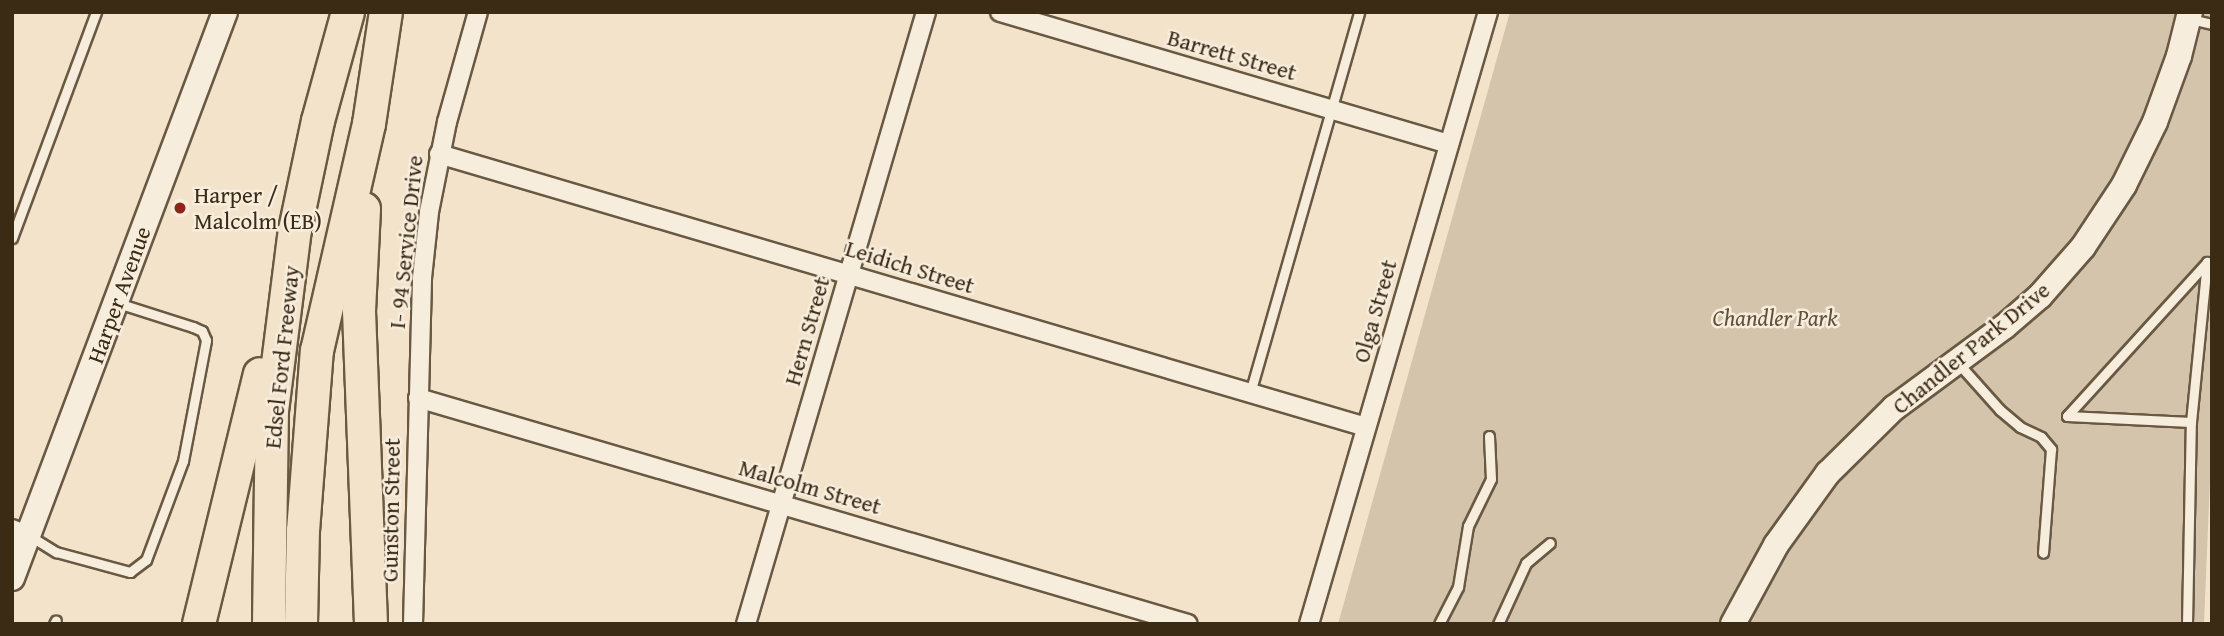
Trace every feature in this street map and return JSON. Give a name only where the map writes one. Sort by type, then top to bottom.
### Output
[{"type":"highway","name":"Edsel Ford Freeway","points":[[269,624],[272,411],[295,230],[318,121],[348,12]]},
{"type":"highway","name":"Edsel Ford Freeway","points":[[301,624],[303,531],[317,351],[369,124],[386,12]]},
{"type":"highway","points":[[369,124],[359,311],[371,624]]},
{"type":"highway","points":[[198,624],[295,230]]},
{"type":"street","name":"Harper Avenue","points":[[12,578],[21,532],[116,302],[225,12]]},
{"type":"street","name":"I- 94 Service Drive","points":[[418,398],[422,278],[439,154],[478,12]]},
{"type":"street","name":"Hern Street","points":[[746,624],[926,12]]},
{"type":"street","name":"Barrett Street","points":[[1000,12],[1449,144]]},
{"type":"street","name":"Olga Street","points":[[1308,624],[1488,12]]},
{"type":"street","name":"Chandler Park Drive","points":[[1733,624],[1776,545],[1828,473],[1895,408],[2040,296],[2078,254],[2106,215],[2155,122],[2197,18]]},
{"type":"street","name":"Leidich Street","points":[[439,154],[1366,427]]},
{"type":"street","name":"Malcolm Street","points":[[418,398],[1188,624]]},
{"type":"street","name":"Gunston Street","points":[[413,624],[418,398]]},
{"type":"lane","points":[[12,238],[96,12]]},
{"type":"lane","points":[[1250,393],[1359,12]]},
{"type":"lane","points":[[2187,624],[2191,422],[2207,262],[2067,416],[2191,422]]},
{"type":"lane","points":[[21,532],[56,552],[130,572],[146,560],[183,461],[206,340],[202,331],[193,327],[116,302]]},
{"type":"lane","points":[[1957,362],[2000,410],[2020,427],[2041,437],[2051,449],[2043,553]]},
{"type":"lane","points":[[1439,624],[1458,587],[1468,526],[1491,479],[1489,436]]},
{"type":"lane","points":[[1498,624],[1527,563],[1550,543]]},
{"type":"green space","name":"Chandler Park","points":[[1510,12],[2212,12],[2212,430],[2204,624],[1338,624]]},
{"type":"place","name":"Harper / Malcolm (EB)","points":[[180,208]]}]
